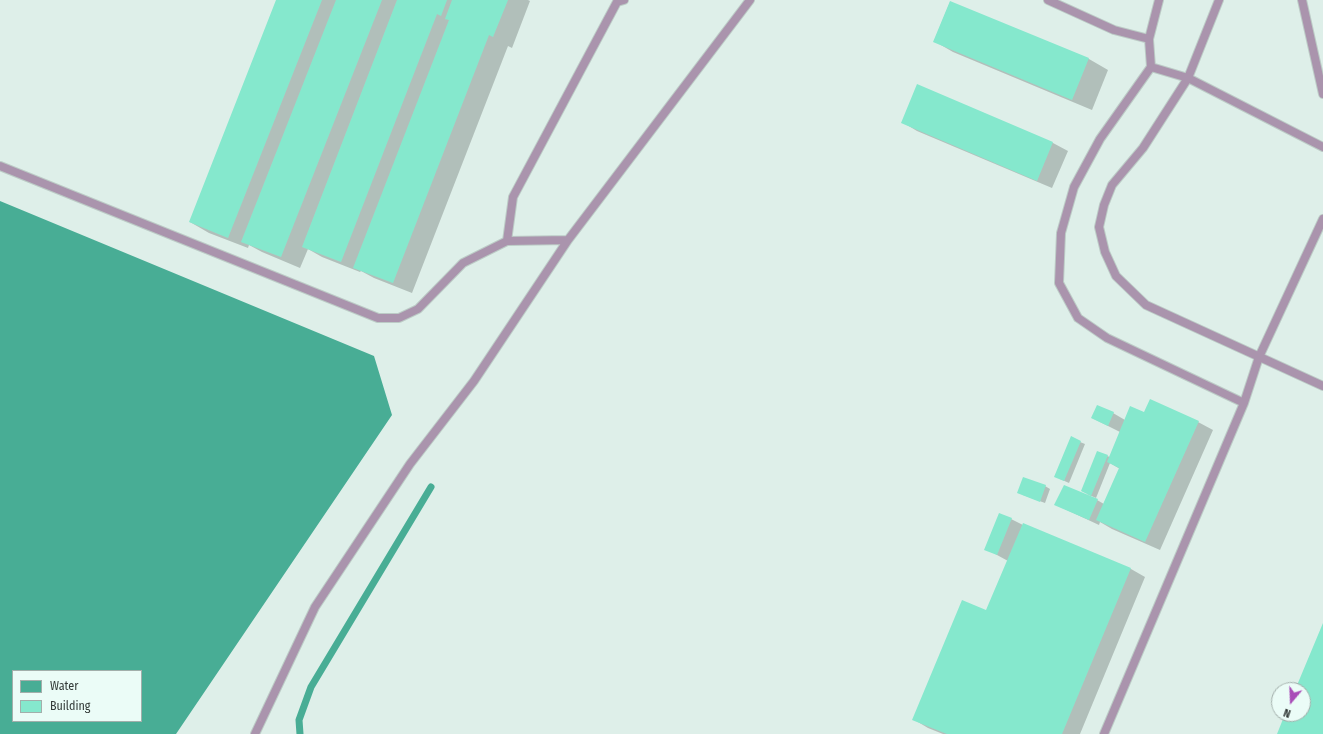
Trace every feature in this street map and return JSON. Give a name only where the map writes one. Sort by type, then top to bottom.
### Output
[{"type":"lane","points":[[507,241],[513,197],[616,2],[624,0]]},
{"type":"lane","points":[[255,734],[315,607],[410,464],[474,381],[568,240],[750,0]]},
{"type":"lane","points":[[1048,0],[1114,30],[1149,39]]},
{"type":"lane","points":[[1159,0],[1149,39],[1152,67],[1100,139],[1074,187],[1061,233],[1059,283],[1078,318],[1107,338],[1244,403]]},
{"type":"lane","points":[[1219,0],[1188,78],[1143,148],[1112,185],[1104,205],[1100,227],[1105,252],[1116,276],[1146,305],[1323,386]]},
{"type":"lane","points":[[1302,0],[1323,94]]},
{"type":"lane","points":[[1152,67],[1188,78],[1323,147]]},
{"type":"lane","points":[[0,166],[378,318],[399,318],[418,309],[464,263],[507,241],[568,240]]},
{"type":"lane","points":[[1104,734],[1244,403],[1259,357],[1323,219]]},
{"type":"water","points":[[0,201],[374,356],[392,415],[176,734],[0,734]]},
{"type":"building","points":[[276,0],[322,0],[228,238],[189,222]]},
{"type":"building","points":[[336,0],[382,0],[281,257],[241,242]]},
{"type":"building","points":[[397,0],[447,0],[441,16],[437,14],[341,262],[302,247]]},
{"type":"building","points":[[452,0],[508,0],[493,37],[489,35],[393,283],[353,268],[449,20],[445,19]]},
{"type":"building","points":[[950,1],[1089,58],[1072,100],[933,42]]},
{"type":"building","points":[[917,84],[1053,142],[1037,181],[901,123]]},
{"type":"building","points":[[1150,399],[1199,421],[1145,542],[1096,520],[1119,468],[1107,462],[1130,406],[1144,412]]},
{"type":"building","points":[[1097,405],[1114,412],[1108,426],[1091,418]]},
{"type":"building","points":[[1071,436],[1081,441],[1064,481],[1054,477]]},
{"type":"building","points":[[1097,451],[1108,455],[1091,496],[1081,491]]},
{"type":"building","points":[[1023,477],[1046,485],[1040,502],[1017,493]]},
{"type":"building","points":[[1064,485],[1098,499],[1089,520],[1054,505]]},
{"type":"building","points":[[999,513],[1012,518],[997,555],[984,550]]},
{"type":"building","points":[[1023,523],[1131,568],[1062,734],[947,734],[912,720],[962,600],[986,610]]},
{"type":"building","points":[[1323,623],[1323,734],[1277,734],[1282,722],[1311,722],[1311,682],[1298,682]]},
{"type":"waterway","points":[[300,734],[299,720],[311,687],[431,487]]}]
